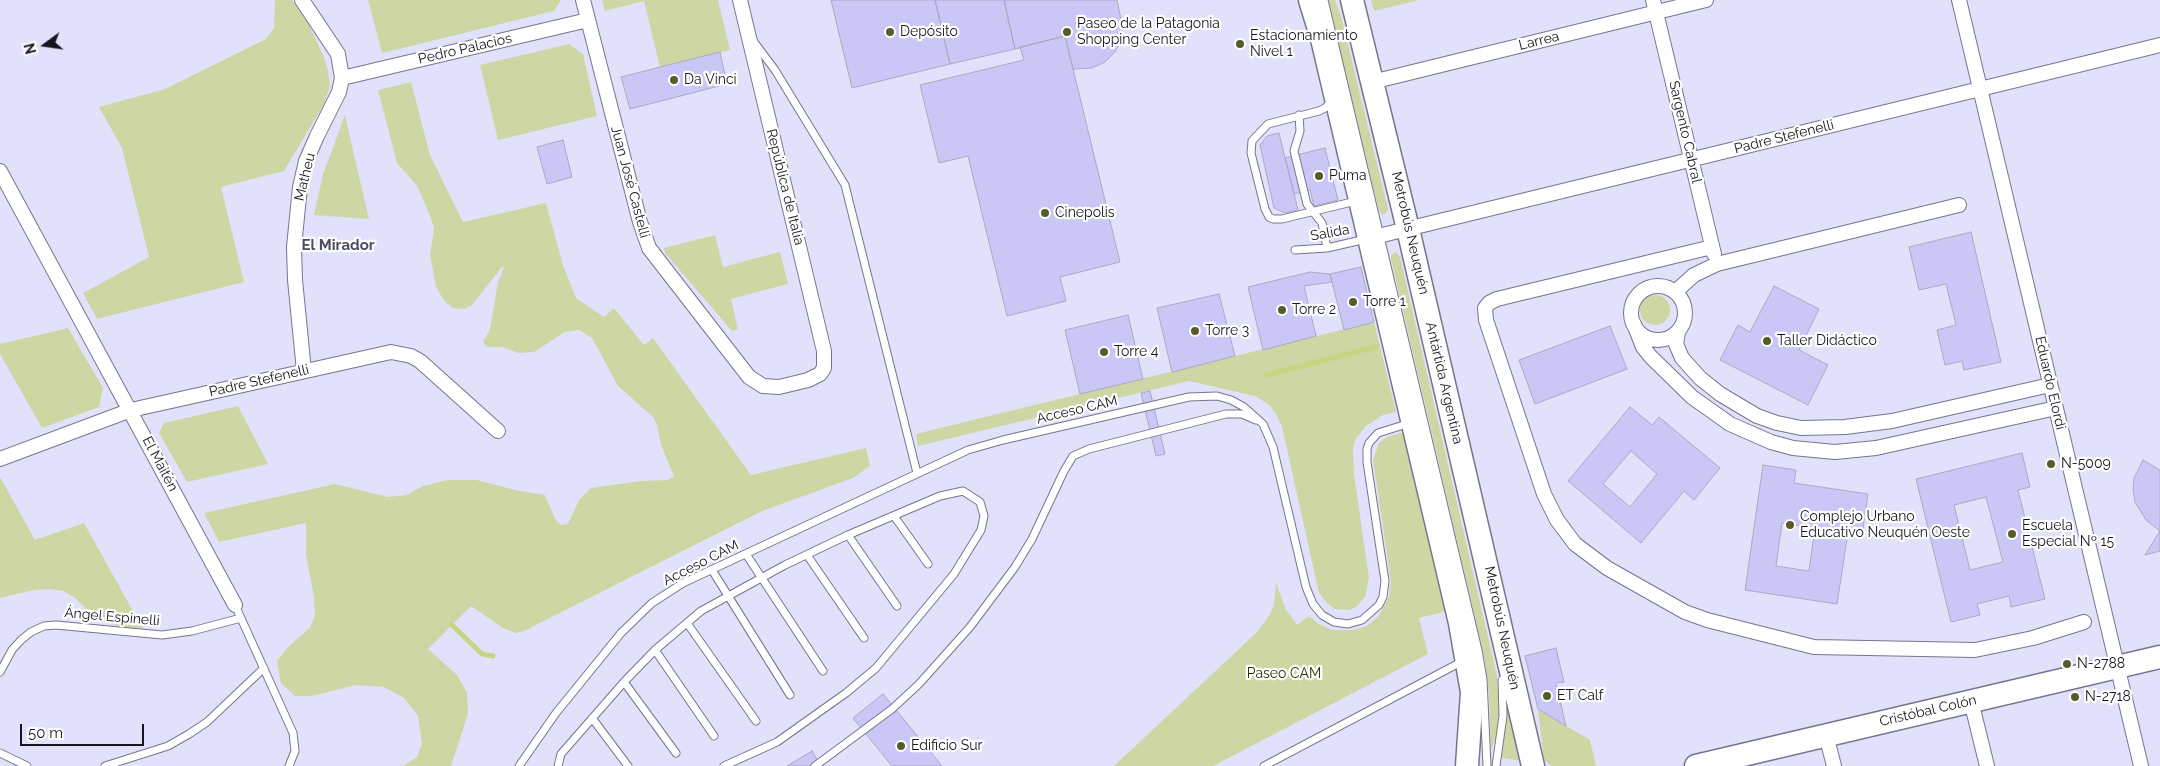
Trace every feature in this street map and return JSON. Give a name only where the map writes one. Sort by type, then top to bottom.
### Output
[{"type":"main road","points":[[1310,0],[1322,39],[1361,200],[1375,237],[1413,422],[1468,659],[1472,708],[1467,766]]},
{"type":"main road","name":"Antártida Argentina","points":[[1352,0],[1372,82],[1400,231],[1533,766]]},
{"type":"main road","name":"Cristóbal Colón","points":[[1696,766],[2160,657]]},
{"type":"street","name":"Matheu","points":[[302,0],[338,54],[342,78],[337,98],[306,161],[298,197],[294,247],[295,280],[304,371]]},
{"type":"street","name":"Juan José Castelli","points":[[583,0],[643,236],[656,259],[749,377],[763,386],[779,387],[808,380],[820,374]]},
{"type":"street","name":"República de Italia","points":[[740,0],[824,351],[824,368],[820,374]]},
{"type":"street","name":"Larrea","points":[[1372,82],[1655,6],[1706,0]]},
{"type":"street","name":"Eduardo Elordi","points":[[1959,0],[2141,766]]},
{"type":"street","name":"Sargento Cabral","points":[[1655,6],[1717,264]]},
{"type":"street","name":"Pedro Palacios","points":[[342,78],[588,20]]},
{"type":"street","name":"Padre Stefenelli","points":[[1375,237],[2160,45]]},
{"type":"street","name":"El Maitén","points":[[0,171],[131,410],[238,611]]},
{"type":"street","points":[[1675,292],[1694,275],[1717,264],[1959,205]]},
{"type":"street","points":[[1712,247],[1497,299],[1489,303],[1485,308],[1486,320],[1544,494],[1557,520],[1575,544],[1607,568],[1684,612],[1726,625],[1814,647],[1976,650],[2024,640],[2084,622]]},
{"type":"street","points":[[1634,324],[1638,332],[1654,340],[1662,340],[1678,332],[1683,325],[1685,316],[1681,299],[1675,292],[1659,286],[1642,292],[1636,298],[1632,307],[1634,324],[1643,347],[1692,397],[1730,424],[1771,442],[1793,448],[1835,452],[1896,444],[2056,408]]},
{"type":"street","points":[[1678,332],[1678,350],[1682,358],[1700,378],[1738,406],[1777,423],[1800,428],[1822,429],[1892,421],[2050,385]]},
{"type":"street","name":"Padre Stefenelli","points":[[0,459],[131,410],[391,352],[411,356],[420,361],[498,432]]},
{"type":"street","points":[[1892,421],[1896,444]]},
{"type":"street","points":[[1771,442],[1777,423]]},
{"type":"street","points":[[1971,701],[1987,766]]},
{"type":"street","points":[[1826,735],[1834,766]]},
{"type":"lane","name":"Metrobús Neuquén","points":[[1324,0],[1375,237],[1478,650],[1484,693],[1487,766]]},
{"type":"lane","points":[[748,35],[775,70],[840,174],[847,190],[917,474]]},
{"type":"lane","points":[[1335,94],[1325,108],[1268,124],[1255,137],[1250,149],[1265,209],[1269,217],[1278,220],[1361,200]]},
{"type":"lane","points":[[1299,115],[1299,134],[1294,151],[1307,204],[1322,223],[1327,248]]},
{"type":"lane","name":"Salida","points":[[1295,250],[1327,248],[1375,237]]},
{"type":"lane","name":"Acceso CAM","points":[[520,766],[575,688],[637,616],[666,593],[961,453],[985,445],[1189,397],[1217,396],[1231,400],[1263,424],[1273,446],[1306,587],[1312,604],[1334,622],[1348,624],[1362,620],[1375,611],[1383,598],[1384,589],[1384,572],[1367,462],[1369,443],[1383,430],[1413,422]]},
{"type":"lane","points":[[815,766],[892,709],[930,672],[970,627],[1010,574],[1032,539],[1073,456],[1089,449],[1226,414],[1242,414],[1263,424]]},
{"type":"lane","points":[[558,766],[561,754],[624,682],[655,650],[686,623],[728,595],[848,535],[940,496],[963,491],[980,502],[984,516],[981,530],[954,574],[876,668],[776,742],[724,766]]},
{"type":"lane","points":[[894,516],[928,564]]},
{"type":"lane","points":[[848,535],[897,606]]},
{"type":"lane","points":[[746,554],[823,671]]},
{"type":"lane","points":[[807,555],[864,638]]},
{"type":"lane","points":[[712,570],[790,695]]},
{"type":"lane","name":"El Maitén","points":[[238,611],[294,733],[295,751],[289,766]]},
{"type":"lane","name":"Ángel Espinelli","points":[[0,672],[12,650],[21,640],[31,632],[44,626],[56,625],[162,635],[192,631],[238,611]]},
{"type":"lane","points":[[686,623],[756,721]]},
{"type":"lane","points":[[655,650],[714,736]]},
{"type":"lane","points":[[1264,766],[1468,659]]},
{"type":"lane","points":[[105,766],[168,746],[189,734],[215,715],[264,668]]},
{"type":"lane","name":"Metrobús Neuquén","points":[[1496,766],[1503,716],[1504,694],[1502,674]]},
{"type":"lane","points":[[624,682],[676,753]]},
{"type":"lane","points":[[592,718],[628,766]]},
{"type":"lane","points":[[0,753],[27,766]]},
{"type":"green space","points":[[275,0],[292,0],[308,23],[323,55],[328,70],[330,86],[324,104],[284,171],[221,187],[244,282],[97,319],[83,293],[149,257],[122,148],[99,107],[165,89],[266,39],[274,28]]},
{"type":"green space","points":[[368,0],[561,0],[554,11],[382,53]]},
{"type":"green space","points":[[602,0],[718,0],[730,50],[660,67],[644,1],[605,11]]},
{"type":"green space","points":[[1327,0],[1335,0],[1341,16],[1388,209],[1382,215],[1379,211]]},
{"type":"green space","points":[[1371,0],[1419,0],[1374,11]]},
{"type":"green space","points":[[569,44],[583,54],[597,116],[498,140],[480,65]]},
{"type":"green space","points":[[411,82],[430,155],[463,222],[546,203],[563,265],[576,298],[604,317],[614,308],[644,345],[653,338],[751,475],[866,448],[870,466],[853,478],[762,511],[524,631],[516,633],[503,628],[471,606],[428,649],[456,674],[467,692],[468,714],[451,766],[403,766],[417,757],[422,744],[418,716],[404,698],[384,687],[356,685],[312,696],[295,696],[281,683],[277,661],[291,644],[310,628],[315,615],[314,597],[306,555],[306,523],[219,542],[204,513],[335,484],[388,497],[407,495],[423,486],[447,480],[477,480],[515,490],[545,495],[555,519],[561,525],[568,524],[579,500],[591,488],[641,481],[668,480],[674,476],[661,445],[657,425],[653,417],[618,386],[592,338],[579,330],[565,332],[534,352],[519,353],[502,347],[487,347],[483,342],[490,329],[498,282],[504,267],[502,267],[472,305],[464,309],[452,308],[443,299],[436,287],[430,255],[434,228],[431,218],[417,186],[397,163],[378,90]]},
{"type":"green space","points":[[345,115],[369,219],[314,215],[323,174]]},
{"type":"green space","points":[[715,235],[723,267],[780,252],[788,284],[731,299],[738,329],[732,331],[665,253],[664,248]]},
{"type":"green space","points":[[1396,252],[1400,257],[1497,676],[1499,713],[1496,737],[1491,750],[1489,694],[1485,660],[1391,259],[1391,255]]},
{"type":"green space","points":[[1655,295],[1666,299],[1670,310],[1666,321],[1655,325],[1644,321],[1640,310],[1644,299]]},
{"type":"green space","points":[[1374,322],[1396,412],[1383,415],[1366,426],[1355,440],[1353,449],[1354,474],[1369,578],[1365,597],[1356,607],[1349,610],[1335,609],[1319,593],[1282,427],[1276,414],[1268,404],[1255,396],[1189,381],[918,446],[916,434]]},
{"type":"green space","points":[[68,328],[103,388],[99,407],[42,428],[0,354],[0,344]]},
{"type":"green space","points":[[238,406],[268,464],[187,482],[159,433],[164,423]]},
{"type":"green space","name":"Paseo CAM","points":[[1404,433],[1451,610],[1419,618],[1428,654],[1213,766],[1114,766],[1256,633],[1269,616],[1274,605],[1276,582],[1285,608],[1297,625],[1309,616],[1319,624],[1332,630],[1353,630],[1367,626],[1378,617],[1389,597],[1391,582],[1373,460],[1379,443],[1387,437]]},
{"type":"green space","points":[[0,477],[35,540],[84,523],[143,629],[121,627],[98,620],[74,597],[63,591],[50,589],[34,590],[0,598]]},
{"type":"green space","points":[[1509,683],[1523,761],[1501,758]]},
{"type":"green space","points":[[1538,709],[1590,740],[1596,766],[1552,766],[1544,760]]},
{"type":"building","name":"Depósito","points":[[831,0],[935,0],[950,64],[852,88]]},
{"type":"building","points":[[935,0],[1004,0],[1015,49],[950,64]]},
{"type":"building","name":"Paseo de la Patagonia Shopping Center","points":[[1004,0],[1117,0],[1123,29],[1121,41],[1115,52],[1105,62],[1092,68],[1073,69],[1065,36],[1015,49]]},
{"type":"building","name":"Cinepolis","points":[[1065,36],[1120,262],[1060,277],[1066,301],[1007,316],[968,156],[939,163],[920,85],[1024,60],[1020,47]]},
{"type":"building","name":"Da Vinci","points":[[720,52],[727,84],[630,109],[621,77]]},
{"type":"building","points":[[1279,133],[1298,210],[1285,213],[1274,208],[1260,145],[1267,136]]},
{"type":"building","points":[[563,140],[572,177],[547,184],[537,147]]},
{"type":"building","points":[[1325,148],[1338,200],[1314,206],[1310,190],[1294,194],[1285,158]]},
{"type":"building","points":[[1971,232],[2001,362],[1964,370],[1962,361],[1945,365],[1937,330],[1956,325],[1946,284],[1919,290],[1909,247]]},
{"type":"building","name":"Torre 1","points":[[1361,267],[1374,322],[1344,330],[1330,274]]},
{"type":"building","name":"Torre 2","points":[[1310,272],[1330,274],[1332,282],[1304,286],[1316,336],[1263,350],[1248,287]]},
{"type":"building","name":"Taller Didáctico","points":[[1774,286],[1819,309],[1799,350],[1828,365],[1808,405],[1720,360],[1738,325],[1750,332]]},
{"type":"building","name":"Torre 3","points":[[1219,294],[1235,356],[1172,372],[1157,308]]},
{"type":"building","name":"Torre 4","points":[[1128,315],[1143,379],[1080,394],[1065,330]]},
{"type":"building","points":[[1610,326],[1627,369],[1535,404],[1519,360]]},
{"type":"building","points":[[1150,391],[1165,454],[1156,456],[1141,393]]},
{"type":"building","points":[[1630,407],[1652,425],[1659,417],[1720,468],[1694,500],[1684,491],[1641,543],[1568,481]],"holes":[[[1631,451],[1657,474],[1630,507],[1603,484]]]},
{"type":"building","name":"Escuela Especial Nº 15","points":[[2022,453],[2030,487],[2018,490],[2045,599],[2011,607],[2009,596],[1977,604],[1980,615],[1951,622],[1916,479]],"holes":[[[1986,497],[2003,562],[1970,570],[1954,505]]]},
{"type":"building","points":[[2143,460],[2160,470],[2160,531],[2146,520],[2135,502],[2134,478]]},
{"type":"building","points":[[1763,465],[1796,470],[1794,483],[1868,494],[1862,535],[1848,533],[1837,604],[1745,590]],"holes":[[[1782,523],[1815,528],[1809,571],[1776,566]]]},
{"type":"building","points":[[2160,531],[2160,551],[2145,555]]},
{"type":"building","name":"ET Calf","points":[[1556,648],[1564,682],[1556,683],[1566,726],[1538,709],[1525,656]]},
{"type":"building","name":"Edificio Sur","points":[[883,694],[942,766],[892,766],[853,718]]},
{"type":"building","points":[[812,751],[821,766],[787,766]]},
{"type":"waterway","points":[[1266,375],[1375,347]]},
{"type":"waterway","points":[[452,625],[482,654],[493,656]]},
{"type":"place","name":"Depósito","points":[[890,32]]},
{"type":"place","name":"Paseo de la Patagonia Shopping Center","points":[[1067,32]]},
{"type":"place","name":"Estacionamiento Nivel 1","points":[[1240,44]]},
{"type":"place","name":"Da Vinci","points":[[674,80]]},
{"type":"place","name":"Puma","points":[[1319,176]]},
{"type":"place","name":"Cinepolis","points":[[1045,213]]},
{"type":"place","name":"Torre 1","points":[[1353,302]]},
{"type":"place","name":"Torre 2","points":[[1282,310]]},
{"type":"place","name":"Torre 3","points":[[1195,331]]},
{"type":"place","name":"Taller Didáctico","points":[[1767,341]]},
{"type":"place","name":"Torre 4","points":[[1104,352]]},
{"type":"place","name":"N-5009","points":[[2051,464]]},
{"type":"place","name":"Complejo Urbano Educativo Neuquén Oeste","points":[[1790,525]]},
{"type":"place","name":"Escuela Especial Nº 15","points":[[2012,534]]},
{"type":"place","name":"N-2788","points":[[2067,664]]},
{"type":"place","name":"ET Calf","points":[[1547,696]]},
{"type":"place","name":"N-2718","points":[[2075,697]]},
{"type":"place","name":"Edificio Sur","points":[[901,746]]},
{"type":"district","name":"El Mirador","points":[[338,245]]}]
